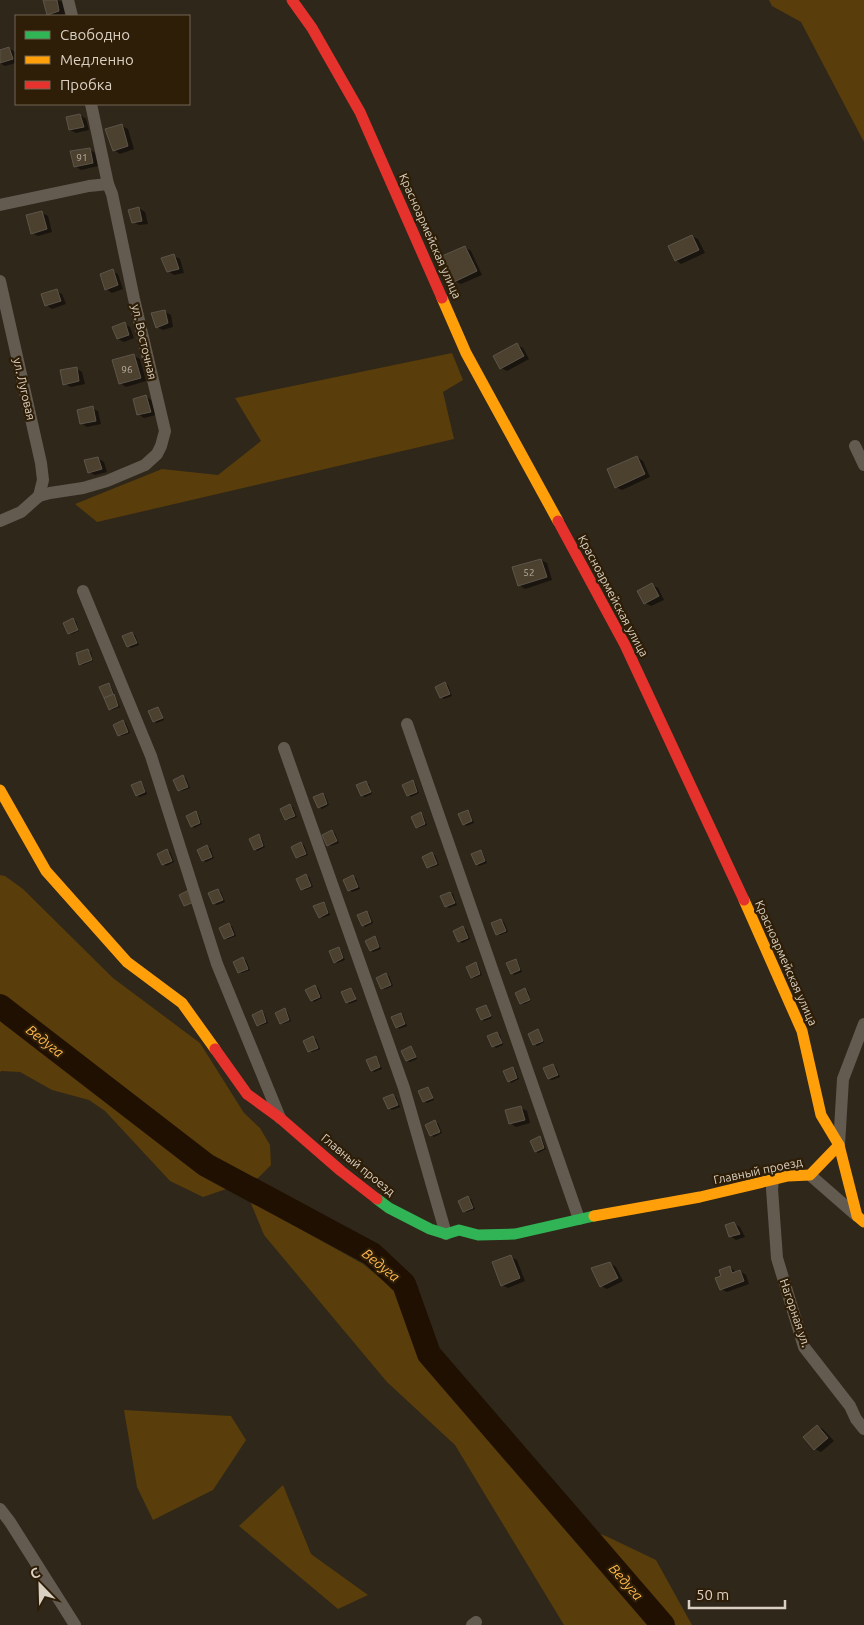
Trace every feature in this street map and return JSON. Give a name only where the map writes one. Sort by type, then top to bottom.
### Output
[{"type":"street","points":[[68,0],[72,15]]},
{"type":"street","name":"Красноармейская улица","points":[[292,0],[312,28],[360,112],[466,353],[625,644],[718,843],[802,1031],[821,1115],[838,1145],[860,1219]]},
{"type":"street","name":"ул. Восточная","points":[[38,496],[83,488],[145,465],[157,454],[165,431],[91,105]]},
{"type":"street","points":[[0,205],[89,186],[108,184]]},
{"type":"street","name":"ул. Луговая","points":[[0,282],[41,463],[43,480],[38,496]]},
{"type":"street","points":[[855,446],[864,465]]},
{"type":"street","points":[[0,521],[21,512],[38,496]]},
{"type":"street","points":[[83,591],[151,756],[217,964],[280,1118]]},
{"type":"street","points":[[407,724],[578,1219]]},
{"type":"street","points":[[284,748],[404,1088],[446,1234]]},
{"type":"street","name":"Главный проезд","points":[[0,790],[46,871],[127,962],[182,1003],[247,1094],[280,1118],[341,1171],[389,1208],[430,1228],[446,1234],[459,1230],[478,1235],[515,1234],[578,1219],[700,1197],[788,1176],[810,1175],[838,1145]]},
{"type":"street","points":[[838,1145],[843,1079],[864,1024]]},
{"type":"street","points":[[810,1175],[860,1219]]},
{"type":"street","name":"Нагорная ул.","points":[[773,1180],[773,1217],[777,1258],[804,1347],[850,1406],[856,1419],[864,1429]]},
{"type":"street","points":[[0,1510],[10,1522],[75,1625]]},
{"type":"shaded area","points":[[769,0],[864,0],[864,142],[801,22],[772,6]]},
{"type":"shaded area","points":[[452,353],[463,380],[443,392],[454,439],[97,522],[75,504],[162,469],[218,475],[261,441],[235,398]]},
{"type":"shaded area","points":[[0,875],[5,876],[23,889],[113,978],[200,1043],[244,1113],[260,1128],[270,1145],[271,1165],[258,1178],[203,1197],[170,1181],[105,1111],[89,1100],[52,1090],[20,1072],[1,1071],[0,1073]]},
{"type":"shaded area","points":[[250,1201],[363,1264],[394,1289],[420,1351],[562,1519],[608,1537],[656,1560],[692,1625],[564,1625],[455,1445],[387,1382],[264,1235]]},
{"type":"shaded area","points":[[124,1410],[231,1416],[246,1440],[213,1490],[153,1520],[137,1487]]},
{"type":"shaded area","points":[[283,1485],[311,1554],[368,1595],[338,1609],[239,1526]]},
{"type":"building","points":[[43,0],[57,0],[59,11],[47,15]]},
{"type":"building","points":[[9,47],[13,59],[0,63],[0,50]]},
{"type":"building","points":[[80,114],[84,127],[69,130],[66,117]]},
{"type":"building","points":[[122,124],[128,146],[113,151],[105,129]]},
{"type":"building","points":[[90,148],[93,163],[74,167],[70,151]]},
{"type":"building","points":[[139,207],[142,221],[132,223],[128,210]]},
{"type":"building","points":[[42,211],[47,229],[31,234],[26,215]]},
{"type":"building","points":[[692,235],[699,250],[675,261],[668,246]]},
{"type":"building","points":[[465,246],[477,271],[454,282],[442,256]]},
{"type":"building","points":[[174,254],[179,269],[167,272],[161,258]]},
{"type":"building","points":[[113,269],[118,285],[105,290],[100,274]]},
{"type":"building","points":[[57,289],[61,301],[45,306],[41,294]]},
{"type":"building","points":[[165,310],[168,323],[156,328],[151,313]]},
{"type":"building","points":[[125,322],[129,335],[117,339],[112,327]]},
{"type":"building","points":[[517,343],[524,356],[500,369],[493,356]]},
{"type":"building","points":[[134,354],[141,378],[119,384],[112,360]]},
{"type":"building","points":[[77,367],[79,381],[63,385],[60,370]]},
{"type":"building","points":[[146,395],[151,412],[137,415],[133,399]]},
{"type":"building","points":[[93,406],[96,421],[80,424],[77,410]]},
{"type":"building","points":[[637,456],[645,474],[615,488],[607,469]]},
{"type":"building","points":[[98,457],[102,469],[88,473],[84,460]]},
{"type":"building","points":[[541,559],[547,577],[518,586],[512,567]]},
{"type":"building","points":[[652,583],[659,596],[644,604],[637,591]]},
{"type":"building","points":[[73,618],[78,630],[68,634],[63,623]]},
{"type":"building","points":[[132,632],[137,643],[127,647],[122,636]]},
{"type":"building","points":[[88,649],[92,660],[79,665],[76,653]]},
{"type":"building","points":[[445,682],[450,694],[440,698],[435,687]]},
{"type":"building","points":[[109,683],[113,694],[104,698],[99,687]]},
{"type":"building","points":[[114,694],[118,706],[109,710],[104,698]]},
{"type":"building","points":[[158,707],[163,718],[153,722],[148,711]]},
{"type":"building","points":[[123,720],[128,732],[118,736],[113,725]]},
{"type":"building","points":[[183,775],[188,787],[178,791],[173,780]]},
{"type":"building","points":[[413,780],[417,792],[407,796],[402,785]]},
{"type":"building","points":[[141,781],[145,792],[136,796],[131,785]]},
{"type":"building","points":[[366,781],[371,792],[361,796],[356,785]]},
{"type":"building","points":[[323,793],[327,804],[318,808],[313,797]]},
{"type":"building","points":[[290,804],[295,816],[285,820],[280,809]]},
{"type":"building","points":[[468,810],[472,821],[463,825],[458,814]]},
{"type":"building","points":[[196,811],[200,823],[191,827],[186,816]]},
{"type":"building","points":[[421,812],[425,824],[416,828],[411,817]]},
{"type":"building","points":[[332,830],[337,841],[327,846],[322,835]]},
{"type":"building","points":[[259,834],[263,846],[254,850],[249,839]]},
{"type":"building","points":[[301,842],[306,854],[296,858],[291,847]]},
{"type":"building","points":[[207,845],[212,857],[202,861],[197,850]]},
{"type":"building","points":[[167,849],[172,861],[162,865],[157,854]]},
{"type":"building","points":[[481,850],[485,861],[476,865],[471,854]]},
{"type":"building","points":[[432,852],[437,864],[427,868],[422,857]]},
{"type":"building","points":[[306,874],[311,886],[301,890],[296,879]]},
{"type":"building","points":[[353,875],[358,887],[348,891],[343,880]]},
{"type":"building","points":[[218,889],[223,900],[213,904],[208,893]]},
{"type":"building","points":[[189,890],[194,902],[184,906],[179,895]]},
{"type":"building","points":[[450,892],[455,903],[445,907],[440,896]]},
{"type":"building","points":[[324,902],[328,913],[319,918],[313,906]]},
{"type":"building","points":[[367,911],[371,922],[362,926],[357,915]]},
{"type":"building","points":[[501,919],[506,931],[496,935],[491,923]]},
{"type":"building","points":[[229,923],[234,935],[224,939],[219,928]]},
{"type":"building","points":[[463,926],[468,938],[458,942],[453,931]]},
{"type":"building","points":[[375,936],[379,947],[370,951],[365,941]]},
{"type":"building","points":[[339,947],[343,958],[334,963],[329,951]]},
{"type":"building","points":[[243,957],[248,969],[238,973],[233,962]]},
{"type":"building","points":[[516,959],[520,970],[511,974],[506,963]]},
{"type":"building","points":[[476,962],[480,974],[471,978],[466,967]]},
{"type":"building","points":[[386,973],[391,985],[381,989],[376,978]]},
{"type":"building","points":[[315,985],[320,997],[311,1001],[305,990]]},
{"type":"building","points":[[351,988],[356,999],[346,1003],[341,992]]},
{"type":"building","points":[[525,988],[530,1000],[520,1004],[515,993]]},
{"type":"building","points":[[486,1005],[491,1016],[481,1020],[476,1009]]},
{"type":"building","points":[[285,1008],[289,1020],[280,1024],[275,1013]]},
{"type":"building","points":[[262,1010],[266,1022],[257,1026],[252,1015]]},
{"type":"building","points":[[401,1013],[405,1024],[396,1028],[391,1017]]},
{"type":"building","points":[[538,1029],[543,1041],[533,1045],[528,1034]]},
{"type":"building","points":[[497,1032],[502,1043],[492,1047],[487,1036]]},
{"type":"building","points":[[313,1036],[318,1048],[308,1052],[303,1041]]},
{"type":"building","points":[[411,1046],[416,1057],[406,1061],[401,1051]]},
{"type":"building","points":[[376,1056],[380,1067],[371,1071],[366,1060]]},
{"type":"building","points":[[553,1064],[558,1075],[548,1079],[543,1068]]},
{"type":"building","points":[[513,1067],[517,1078],[508,1082],[503,1071]]},
{"type":"building","points":[[428,1087],[433,1098],[423,1102],[418,1091]]},
{"type":"building","points":[[393,1094],[398,1105],[388,1109],[383,1098]]},
{"type":"building","points":[[521,1106],[525,1120],[509,1124],[505,1110]]},
{"type":"building","points":[[435,1120],[440,1132],[430,1136],[425,1125]]},
{"type":"building","points":[[540,1136],[544,1148],[535,1152],[530,1141]]},
{"type":"building","points":[[468,1196],[473,1208],[463,1212],[458,1201]]},
{"type":"building","points":[[734,1222],[740,1234],[729,1237],[725,1225]]},
{"type":"building","points":[[511,1255],[520,1278],[501,1286],[492,1262]]},
{"type":"building","points":[[610,1262],[618,1278],[600,1287],[591,1268]]},
{"type":"building","points":[[730,1266],[732,1273],[740,1270],[744,1281],[720,1290],[715,1278],[721,1276],[719,1270]]},
{"type":"building","points":[[817,1425],[828,1438],[814,1450],[803,1437]]},
{"type":"waterway","name":"Ведуга","points":[[0,1006],[206,1165],[372,1254],[404,1284],[429,1354],[663,1625]]},
{"type":"traffic: fast","points":[[377,1199],[389,1208],[430,1229],[446,1234],[459,1230],[478,1235],[515,1234],[594,1216]]},
{"type":"traffic: slow","points":[[442,298],[466,353],[558,521]]},
{"type":"traffic: slow","points":[[0,790],[46,871],[127,962],[182,1003],[215,1049]]},
{"type":"traffic: slow","points":[[744,900],[802,1031],[821,1115],[839,1145],[857,1216],[864,1222]]},
{"type":"traffic: slow","points":[[594,1216],[700,1197],[788,1176],[810,1175],[839,1145]]},
{"type":"traffic: jam","points":[[292,0],[312,28],[360,112],[442,298]]},
{"type":"traffic: jam","points":[[558,521],[625,645],[744,900]]},
{"type":"traffic: jam","points":[[215,1049],[247,1094],[280,1118],[341,1171],[377,1199]]}]
